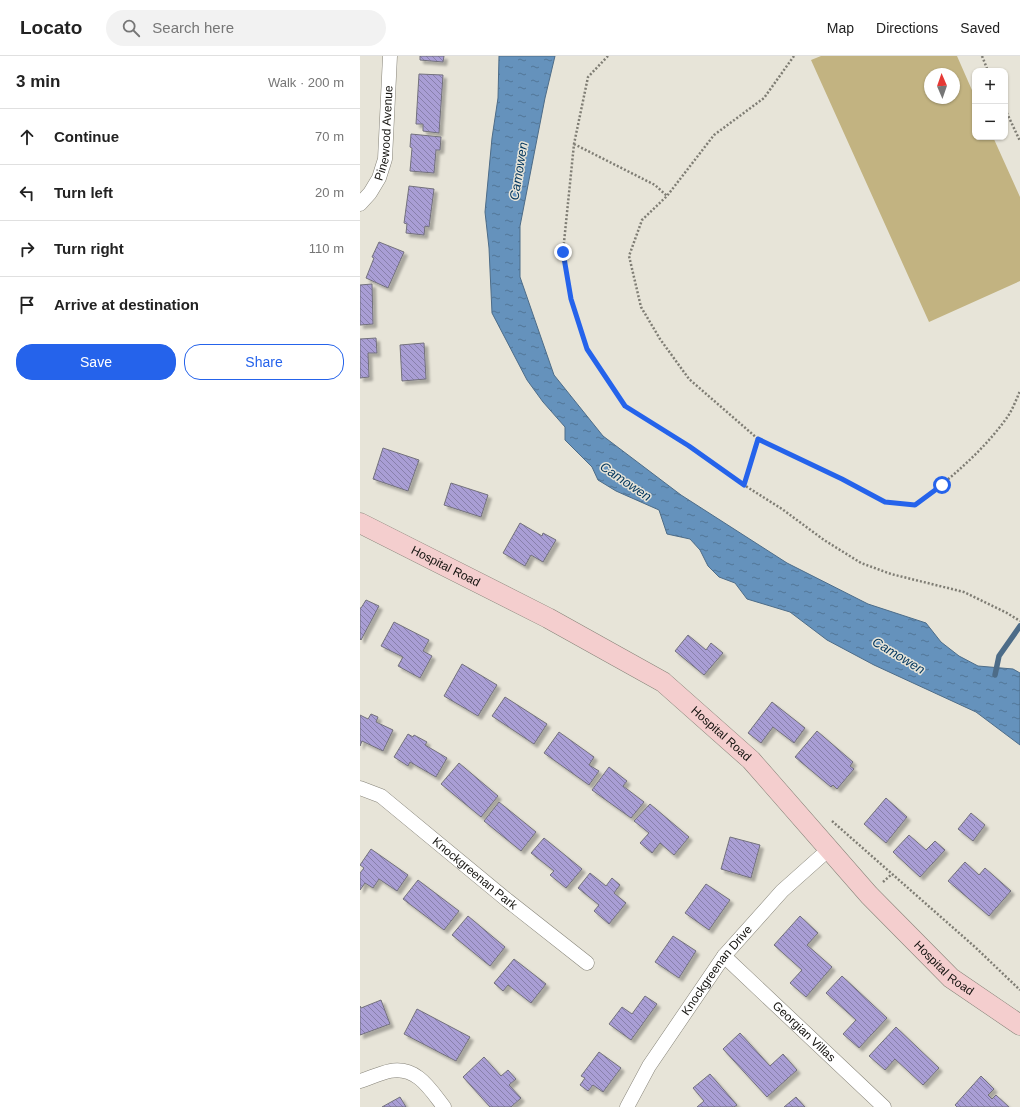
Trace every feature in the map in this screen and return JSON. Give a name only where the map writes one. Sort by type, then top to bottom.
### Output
[{"type":"main road","name":"Hospital Road","points":[[360,523],[548,618],[663,682],[751,760],[828,850],[869,895],[951,978],[1020,1025]]},
{"type":"street","name":"Pinewood Avenue","points":[[360,204],[370,193],[379,178],[385,159],[390,56]]},
{"type":"street","name":"Knockgreenan Park","points":[[360,788],[380,796],[587,963]]},
{"type":"street","name":"Knockgreenan Drive","points":[[627,1107],[649,1066],[724,956],[782,891],[828,850]]},
{"type":"street","name":"Georgian Villas","points":[[724,956],[884,1107]]},
{"type":"street","points":[[360,1081],[390,1071],[411,1072],[426,1084],[444,1107]]},
{"type":"path","points":[[608,56],[588,77],[574,144],[563,252],[571,299],[587,349],[625,406],[689,446],[744,485],[782,509],[824,540],[861,563],[891,574],[964,592],[1020,621]]},
{"type":"path","points":[[794,56],[764,98],[714,135],[667,196],[642,220],[630,256],[641,307],[660,339],[689,379],[758,439],[842,479],[885,502],[915,505],[942,485],[973,458],[1007,418],[1020,391]]},
{"type":"path","points":[[982,56],[987,68]]},
{"type":"path","points":[[1008,115],[1020,141]]},
{"type":"path","points":[[574,144],[655,185],[667,196]]},
{"type":"path","points":[[744,485],[758,439]]},
{"type":"path","points":[[830,819],[975,947],[1020,990]]},
{"type":"shaded area","points":[[821,56],[957,56],[972,90],[972,140],[994,140],[1020,197],[1020,281],[929,322],[811,60]]},
{"type":"water","name":"Camowen","points":[[499,56],[555,56],[545,98],[520,226],[520,277],[554,375],[603,436],[681,495],[787,563],[868,604],[926,623],[941,642],[959,656],[978,666],[1013,669],[1020,673],[1020,745],[976,712],[874,665],[827,640],[790,612],[747,599],[735,583],[719,577],[708,566],[700,550],[690,539],[667,534],[659,510],[616,491],[598,480],[592,467],[565,440],[565,427],[543,402],[527,380],[492,313],[489,248],[485,212],[492,138],[498,98]]},
{"type":"building","points":[[420,56],[444,56],[443,62],[420,60]]},
{"type":"building","points":[[419,74],[443,75],[439,133],[423,131],[423,124],[416,124]]},
{"type":"building","points":[[411,134],[441,137],[440,150],[436,150],[434,173],[410,171],[412,148],[410,147]]},
{"type":"building","points":[[409,186],[434,189],[429,227],[425,226],[424,235],[406,233],[407,224],[404,223]]},
{"type":"building","points":[[379,242],[404,252],[388,288],[366,278],[374,258],[372,257]]},
{"type":"building","points":[[372,284],[373,324],[360,325],[360,285]]},
{"type":"building","points":[[376,338],[377,353],[368,353],[369,377],[360,378],[360,339]]},
{"type":"building","points":[[424,343],[426,379],[402,381],[400,345]]},
{"type":"building","points":[[383,448],[419,460],[408,491],[373,479]]},
{"type":"building","points":[[451,483],[488,495],[481,517],[444,505]]},
{"type":"building","points":[[520,523],[542,536],[543,533],[556,540],[543,562],[531,555],[525,566],[503,553]]},
{"type":"building","points":[[366,600],[379,606],[361,640],[360,608]]},
{"type":"building","points":[[394,622],[429,640],[423,651],[432,656],[420,678],[398,666],[403,657],[381,646]]},
{"type":"building","points":[[688,635],[706,650],[711,643],[723,653],[704,675],[675,651]]},
{"type":"building","points":[[462,664],[497,685],[478,716],[444,696]]},
{"type":"building","points":[[505,697],[547,724],[534,744],[492,716]]},
{"type":"building","points":[[772,702],[805,728],[794,743],[773,727],[761,743],[748,733]]},
{"type":"building","points":[[371,714],[378,717],[376,722],[393,730],[383,751],[362,741],[360,746],[360,715],[368,719]]},
{"type":"building","points":[[817,731],[853,762],[850,766],[854,769],[837,789],[833,785],[831,787],[795,757]]},
{"type":"building","points":[[559,732],[594,757],[589,765],[599,771],[589,785],[544,753]]},
{"type":"building","points":[[408,734],[413,737],[414,735],[427,742],[425,745],[447,758],[436,777],[410,762],[408,766],[394,757]]},
{"type":"building","points":[[459,763],[498,796],[481,817],[441,784]]},
{"type":"building","points":[[609,767],[627,781],[623,786],[644,802],[631,818],[592,790]]},
{"type":"building","points":[[886,798],[907,817],[886,843],[864,824]]},
{"type":"building","points":[[499,802],[536,832],[521,851],[484,821]]},
{"type":"building","points":[[650,804],[689,837],[674,855],[660,843],[652,853],[640,843],[649,833],[634,821]]},
{"type":"building","points":[[971,813],[985,825],[973,841],[958,829]]},
{"type":"building","points":[[909,835],[926,850],[935,841],[945,850],[920,877],[893,852]]},
{"type":"building","points":[[730,837],[760,845],[751,878],[721,869]]},
{"type":"building","points":[[544,838],[582,869],[566,888],[550,875],[554,871],[531,853]]},
{"type":"building","points":[[371,849],[408,875],[397,891],[379,879],[373,888],[365,883],[360,890],[360,873],[364,868],[360,865]]},
{"type":"building","points":[[965,862],[979,875],[985,868],[1011,891],[989,916],[948,881]]},
{"type":"building","points":[[590,873],[606,886],[612,878],[620,885],[614,893],[626,903],[609,924],[594,911],[599,905],[578,888]]},
{"type":"building","points":[[418,880],[459,911],[444,930],[403,899]]},
{"type":"building","points":[[706,884],[730,900],[709,930],[685,913]]},
{"type":"building","points":[[468,916],[505,947],[490,966],[452,935]]},
{"type":"building","points":[[800,916],[818,933],[807,945],[832,967],[806,997],[790,983],[802,970],[774,945]]},
{"type":"building","points":[[673,936],[696,951],[679,978],[655,962]]},
{"type":"building","points":[[514,959],[546,984],[531,1003],[508,985],[503,991],[494,983]]},
{"type":"building","points":[[842,976],[887,1018],[859,1048],[843,1034],[856,1020],[826,993]]},
{"type":"building","points":[[645,996],[657,1004],[631,1040],[609,1024],[622,1007],[632,1014]]},
{"type":"building","points":[[381,1000],[390,1024],[360,1035],[360,1006],[361,1008]]},
{"type":"building","points":[[417,1009],[470,1037],[456,1061],[404,1034]]},
{"type":"building","points":[[896,1027],[939,1068],[923,1085],[895,1059],[885,1070],[869,1056]]},
{"type":"building","points":[[740,1033],[770,1066],[783,1054],[797,1070],[767,1097],[723,1049]]},
{"type":"building","points":[[599,1052],[621,1068],[603,1092],[593,1085],[588,1091],[580,1085],[585,1078],[581,1076]]},
{"type":"building","points":[[484,1057],[501,1076],[508,1070],[516,1079],[509,1085],[521,1098],[511,1107],[490,1107],[463,1077]]},
{"type":"building","points":[[710,1074],[737,1105],[734,1107],[697,1107],[704,1101],[693,1088]]},
{"type":"building","points":[[981,1076],[994,1089],[988,1095],[992,1099],[996,1095],[1009,1107],[957,1107],[955,1105]]},
{"type":"building","points":[[400,1097],[406,1107],[382,1107]]},
{"type":"building","points":[[796,1097],[805,1107],[784,1107]]},
{"type":"waterway","points":[[995,675],[999,656],[1020,626]]},
{"type":"route","points":[[563,252],[571,299],[587,349],[625,406],[689,446],[744,485],[758,439],[800,458],[885,502],[915,505],[942,485]]}]
